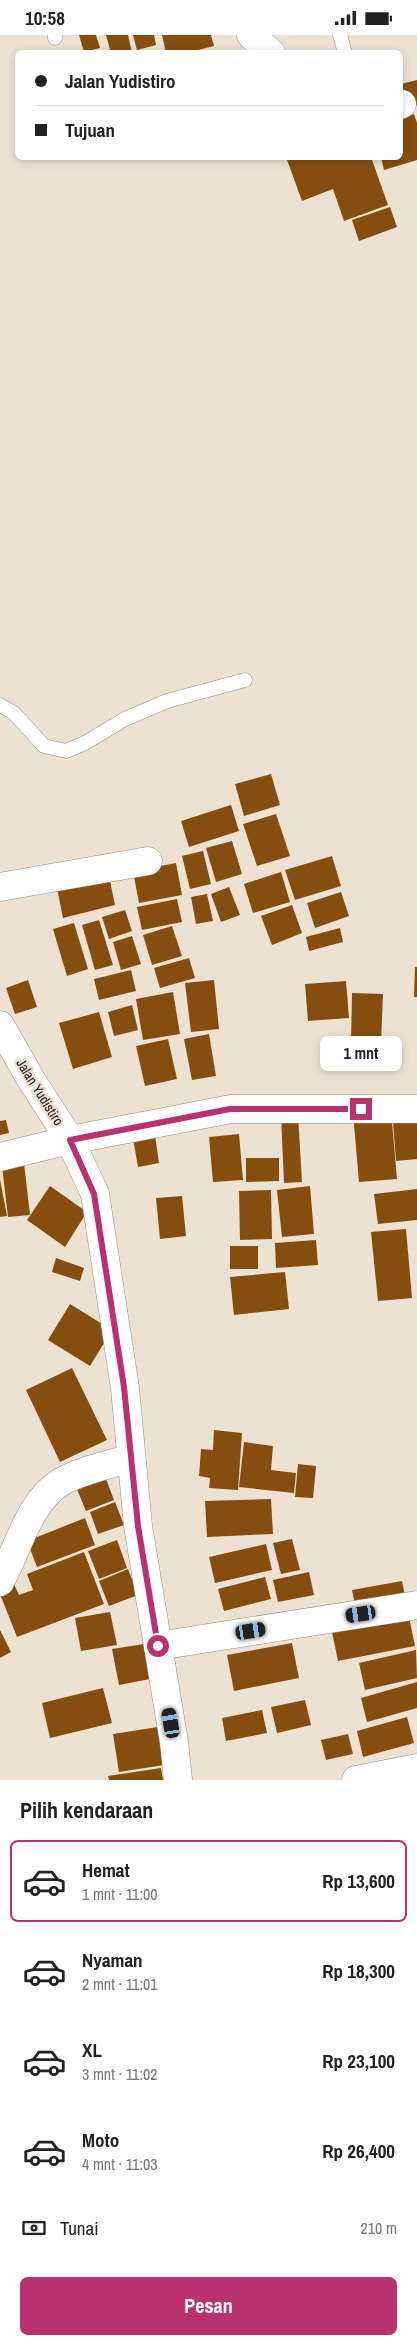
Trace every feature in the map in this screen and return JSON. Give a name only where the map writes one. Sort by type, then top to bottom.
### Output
[{"type":"street","points":[[251,35],[268,50]]},
{"type":"street","points":[[0,887],[148,861]]},
{"type":"street","name":"Jalan Yudistiro","points":[[0,1025],[30,1078],[70,1140],[94,1194],[124,1387],[138,1526],[174,1742],[178,1780]]},
{"type":"street","points":[[0,1157],[70,1140],[230,1109],[417,1109]]},
{"type":"street","points":[[0,1582],[28,1522],[50,1489],[63,1480],[130,1458]]},
{"type":"street","points":[[158,1646],[417,1605]]},
{"type":"street","points":[[356,1780],[417,1767]]},
{"type":"lane","points":[[340,35],[344,50]]},
{"type":"lane","points":[[0,705],[14,713],[44,745],[66,751],[85,743],[125,719],[167,701],[245,680]]},
{"type":"building","points":[[79,35],[96,35],[100,48],[83,50]]},
{"type":"building","points":[[106,35],[128,35],[131,50],[110,50]]},
{"type":"building","points":[[133,35],[154,35],[156,45],[137,50]]},
{"type":"building","points":[[162,35],[211,35],[214,46],[198,50],[165,50]]},
{"type":"building","points":[[417,80],[417,105],[406,108],[403,84]]},
{"type":"building","points":[[414,114],[417,123],[417,160],[384,170],[382,160],[403,160],[403,117]]},
{"type":"building","points":[[287,160],[372,160],[388,205],[344,221],[333,189],[302,201]]},
{"type":"building","points":[[390,207],[397,227],[359,241],[352,220]]},
{"type":"building","points":[[271,774],[280,805],[244,816],[235,784]]},
{"type":"building","points":[[231,805],[239,831],[189,847],[181,821]]},
{"type":"building","points":[[276,814],[290,856],[257,866],[243,824]]},
{"type":"building","points":[[232,841],[242,874],[216,882],[206,848]]},
{"type":"building","points":[[203,851],[211,884],[190,889],[182,856]]},
{"type":"building","points":[[332,856],[341,886],[295,900],[285,870]]},
{"type":"building","points":[[176,863],[182,895],[139,903],[133,871]]},
{"type":"building","points":[[281,872],[290,902],[253,913],[244,884]]},
{"type":"building","points":[[109,876],[115,905],[63,918],[57,888]]},
{"type":"building","points":[[229,887],[240,915],[221,922],[211,894]]},
{"type":"building","points":[[341,892],[349,916],[315,928],[307,903]]},
{"type":"building","points":[[207,894],[213,921],[196,924],[191,897]]},
{"type":"building","points":[[177,899],[182,922],[142,930],[137,907]]},
{"type":"building","points":[[292,905],[302,933],[272,945],[261,916]]},
{"type":"building","points":[[125,910],[132,931],[109,939],[102,917]]},
{"type":"building","points":[[99,920],[113,965],[95,970],[82,925]]},
{"type":"building","points":[[74,923],[88,969],[67,976],[53,929]]},
{"type":"building","points":[[172,926],[182,956],[152,965],[143,935]]},
{"type":"building","points":[[340,928],[343,942],[309,951],[306,937]]},
{"type":"building","points":[[132,936],[141,964],[121,970],[113,942]]},
{"type":"building","points":[[189,958],[195,978],[160,988],[154,968]]},
{"type":"building","points":[[415,967],[417,967],[417,997],[414,997]]},
{"type":"building","points":[[131,970],[136,991],[99,1000],[94,979]]},
{"type":"building","points":[[28,980],[37,1007],[15,1014],[6,988]]},
{"type":"building","points":[[214,980],[219,1029],[191,1032],[185,983]]},
{"type":"building","points":[[346,981],[349,1018],[308,1021],[305,984]]},
{"type":"building","points":[[173,992],[180,1034],[143,1040],[136,999]]},
{"type":"building","points":[[352,993],[383,994],[381,1044],[351,1042]]},
{"type":"building","points":[[132,1005],[138,1030],[114,1036],[108,1012]]},
{"type":"building","points":[[99,1012],[112,1057],[73,1069],[59,1023]]},
{"type":"building","points":[[209,1034],[216,1076],[192,1080],[184,1039]]},
{"type":"building","points":[[168,1039],[177,1079],[145,1086],[136,1046]]},
{"type":"building","points":[[391,1110],[397,1179],[359,1182],[353,1113]]},
{"type":"building","points":[[298,1114],[302,1182],[284,1183],[281,1115]]},
{"type":"building","points":[[417,1119],[417,1159],[396,1161],[393,1122]]},
{"type":"building","points":[[6,1120],[9,1133],[0,1135],[0,1121]]},
{"type":"building","points":[[239,1134],[243,1180],[213,1182],[209,1137]]},
{"type":"building","points":[[155,1135],[159,1163],[138,1167],[133,1138]]},
{"type":"building","points":[[246,1158],[279,1158],[279,1181],[246,1182]]},
{"type":"building","points":[[24,1163],[30,1215],[8,1217],[2,1166]]},
{"type":"building","points":[[0,1179],[7,1216],[0,1217]]},
{"type":"building","points":[[50,1186],[87,1212],[65,1247],[27,1220]]},
{"type":"building","points":[[310,1186],[314,1234],[282,1237],[277,1190]]},
{"type":"building","points":[[417,1189],[417,1220],[378,1224],[374,1194]]},
{"type":"building","points":[[271,1190],[272,1239],[240,1240],[239,1191]]},
{"type":"building","points":[[182,1196],[186,1236],[160,1239],[156,1198]]},
{"type":"building","points":[[406,1229],[412,1298],[378,1301],[371,1232]]},
{"type":"building","points":[[316,1240],[318,1265],[276,1268],[275,1243]]},
{"type":"building","points":[[230,1246],[258,1246],[258,1269],[230,1269]]},
{"type":"building","points":[[56,1258],[84,1268],[80,1281],[52,1272]]},
{"type":"building","points":[[285,1272],[289,1309],[234,1315],[230,1277]]},
{"type":"building","points":[[70,1304],[112,1330],[90,1366],[48,1340]]},
{"type":"building","points":[[72,1368],[107,1440],[60,1462],[26,1390]]},
{"type":"building","points":[[214,1430],[242,1433],[238,1490],[209,1488],[210,1478],[199,1476],[201,1449],[213,1450]]},
{"type":"building","points":[[244,1442],[273,1446],[271,1470],[296,1473],[294,1493],[239,1487]]},
{"type":"building","points":[[298,1464],[316,1466],[313,1498],[295,1497]]},
{"type":"building","points":[[103,1471],[114,1500],[86,1511],[74,1482]]},
{"type":"building","points":[[271,1499],[273,1534],[207,1537],[205,1501]]},
{"type":"building","points":[[115,1502],[124,1525],[98,1534],[90,1512]]},
{"type":"building","points":[[85,1518],[95,1545],[37,1567],[27,1541]]},
{"type":"building","points":[[292,1539],[300,1570],[281,1574],[273,1543]]},
{"type":"building","points":[[117,1540],[127,1568],[99,1579],[88,1551]]},
{"type":"building","points":[[266,1544],[272,1570],[215,1583],[209,1557]]},
{"type":"building","points":[[84,1552],[104,1604],[17,1637],[0,1594],[13,1582],[19,1595],[33,1590],[27,1574]]},
{"type":"building","points":[[128,1569],[138,1595],[109,1606],[99,1581]]},
{"type":"building","points":[[309,1572],[314,1595],[278,1602],[273,1580]]},
{"type":"building","points":[[265,1577],[271,1599],[224,1611],[218,1589]]},
{"type":"building","points":[[402,1581],[406,1601],[356,1610],[352,1590]]},
{"type":"building","points":[[110,1612],[117,1645],[81,1651],[75,1618]]},
{"type":"building","points":[[409,1617],[415,1646],[338,1661],[332,1632]]},
{"type":"building","points":[[0,1630],[11,1652],[0,1658]]},
{"type":"building","points":[[292,1643],[299,1678],[234,1691],[227,1655]]},
{"type":"building","points":[[144,1644],[150,1679],[119,1685],[112,1649]]},
{"type":"building","points":[[416,1650],[417,1678],[365,1690],[359,1663]]},
{"type":"building","points":[[417,1682],[417,1708],[367,1722],[361,1698]]},
{"type":"building","points":[[103,1688],[112,1723],[50,1738],[42,1703]]},
{"type":"building","points":[[305,1700],[311,1725],[277,1733],[271,1707]]},
{"type":"building","points":[[262,1710],[267,1733],[226,1741],[222,1718]]},
{"type":"building","points":[[407,1717],[414,1743],[363,1757],[357,1731]]},
{"type":"building","points":[[158,1727],[164,1765],[119,1772],[113,1734]]},
{"type":"building","points":[[348,1734],[353,1754],[326,1760],[321,1740]]},
{"type":"building","points":[[161,1768],[163,1780],[109,1780],[108,1776]]},
{"type":"route","points":[[158,1646],[138,1526],[124,1387],[94,1194],[70,1140],[230,1109],[361,1109]]}]
